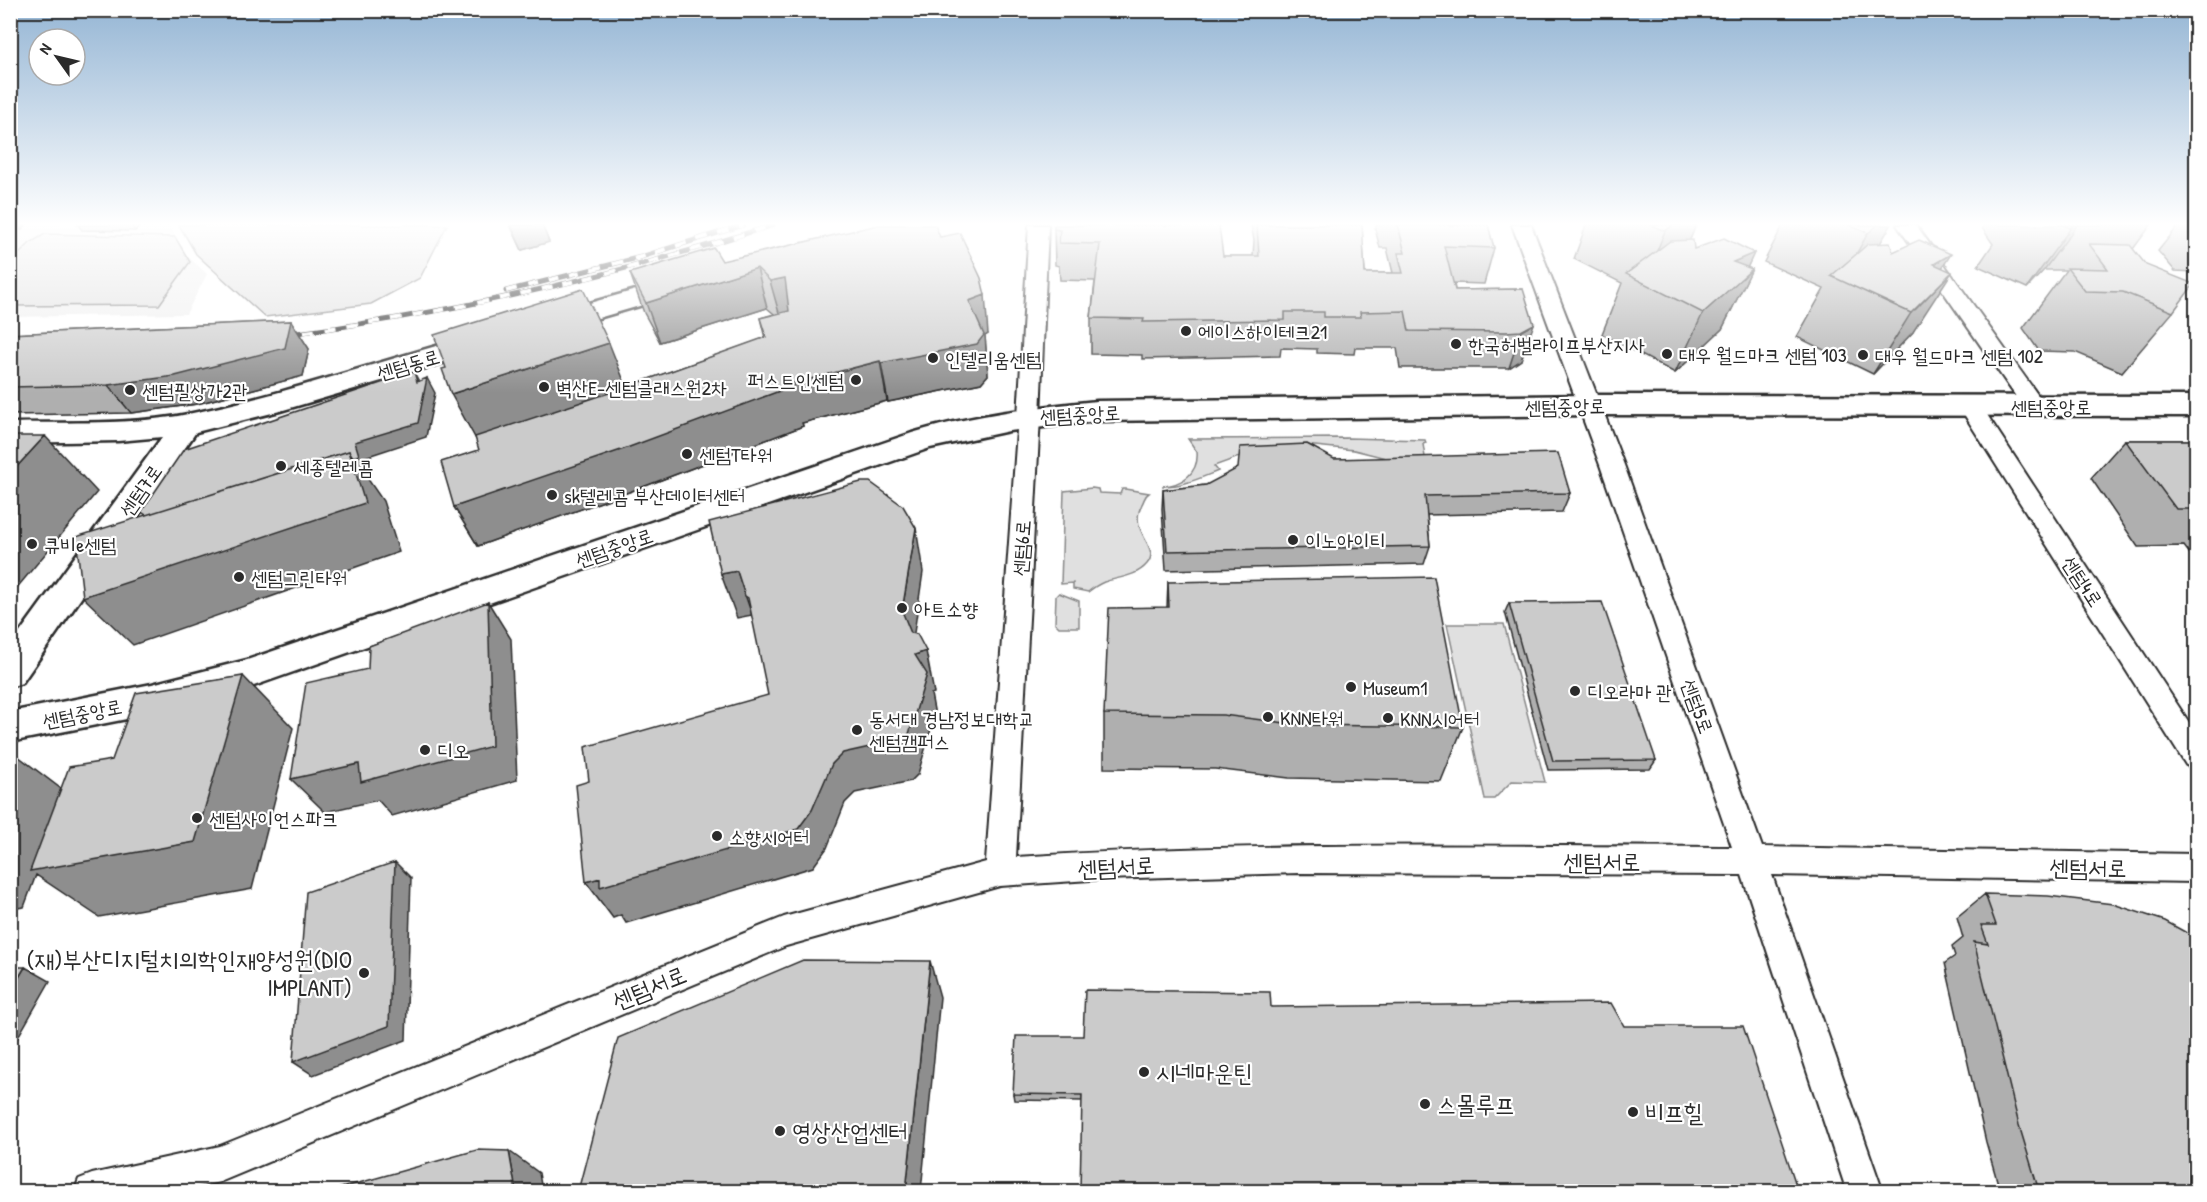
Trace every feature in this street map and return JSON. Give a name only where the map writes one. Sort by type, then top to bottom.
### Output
[{"type":"main road","name":"센텀동로","points":[[10,432],[118,431],[186,425],[270,404],[693,281]]},
{"type":"main road","name":"센텀중앙로","points":[[10,727],[152,699],[248,674],[922,440],[964,428],[1029,417],[1097,411],[1591,405],[2196,406]]},
{"type":"main road","name":"센텀7로","points":[[10,673],[186,425]]},
{"type":"street","name":"센텀6로","points":[[1000,872],[1035,281]]},
{"type":"street","name":"센텀5로","points":[[1544,281],[1591,405],[1753,861],[1865,1191]]},
{"type":"street","points":[[1946,281],[2034,406]]},
{"type":"street","name":"센텀4로","points":[[1970,406],[2196,756]]},
{"type":"street","name":"센텀서로","points":[[92,1191],[220,1164],[784,932],[1000,872],[1105,865],[1299,859],[1753,861],[2196,868]]},
{"type":"shaded area","points":[[11,281],[203,281],[186,314],[11,317]]},
{"type":"shaded area","points":[[11,281],[176,281],[159,305],[11,306]]},
{"type":"shaded area","points":[[226,281],[414,281],[371,304],[265,317]]},
{"type":"shaded area","points":[[1188,439],[1425,440],[1426,443],[1423,444],[1425,457],[1429,457],[1398,461],[1354,450],[1305,445],[1261,449],[1214,466],[1218,471],[1198,479],[1184,484],[1162,486],[1176,483],[1192,472],[1197,452]]},
{"type":"shaded area","points":[[1098,489],[1099,493],[1120,494],[1122,489],[1125,489],[1149,493],[1145,496],[1139,514],[1139,523],[1150,551],[1150,558],[1138,572],[1104,582],[1088,592],[1073,589],[1073,583],[1061,584],[1064,491]]},
{"type":"shaded area","points":[[1059,593],[1079,601],[1079,627],[1059,627],[1055,623],[1056,596]]},
{"type":"shaded area","points":[[1447,624],[1504,624],[1545,782],[1512,781],[1494,799],[1485,799]]},
{"type":"building","points":[[634,281],[715,281],[646,303]]},
{"type":"building","points":[[785,281],[982,281],[985,295],[969,301],[984,335],[977,344],[881,363],[880,361],[791,384],[793,386],[624,449],[454,507],[441,462],[479,450],[475,437],[618,390],[766,337],[760,318],[789,311]]},
{"type":"building","points":[[1095,281],[1453,281],[1455,290],[1523,289],[1534,324],[1521,331],[1506,332],[1409,331],[1405,311],[1360,312],[1361,317],[1324,317],[1324,312],[1285,312],[1285,320],[1143,322],[1144,319],[1091,318]]},
{"type":"building","points":[[1640,281],[1739,281],[1703,313]]},
{"type":"building","points":[[1842,281],[1943,281],[1911,313]]},
{"type":"building","points":[[2077,281],[2187,281],[2194,284],[2173,312],[2123,292],[2085,291]]},
{"type":"building","points":[[583,289],[609,343],[451,394],[442,369],[446,368],[434,335]]},
{"type":"building","points":[[291,321],[285,348],[175,376],[108,385],[10,387],[10,334]]},
{"type":"building","points":[[414,372],[417,382],[427,378],[418,423],[355,442],[359,455],[353,457],[349,451],[146,515],[141,512],[184,449]]},
{"type":"building","points":[[10,436],[45,436],[10,474]]},
{"type":"building","points":[[2125,440],[2196,440],[2196,509],[2176,509]]},
{"type":"building","name":"이노아이티","points":[[1307,444],[1334,459],[1558,453],[1570,493],[1425,496],[1430,546],[1167,551],[1163,490],[1206,485],[1238,468],[1240,447]]},
{"type":"building","points":[[349,451],[365,503],[83,597],[76,537]]},
{"type":"building","name":"동서대 경남정보대학교 센텀캠퍼스","points":[[861,482],[870,482],[903,506],[916,528],[902,611],[911,633],[917,634],[926,651],[915,655],[927,674],[909,734],[901,740],[843,753],[832,764],[812,810],[798,829],[600,887],[600,878],[586,882],[576,785],[589,781],[585,747],[768,695],[748,598],[745,596],[737,571],[721,574],[709,522]]},
{"type":"building","points":[[1434,577],[1463,727],[1301,725],[1223,715],[1104,714],[1109,608],[1169,607],[1168,582]]},
{"type":"building","points":[[488,602],[492,746],[361,782],[359,764],[291,779],[306,683],[368,669],[369,646]]},
{"type":"building","name":"디오라마 관","points":[[1602,602],[1656,760],[1553,761],[1509,603]]},
{"type":"building","points":[[243,676],[195,842],[30,871],[69,767],[112,760],[136,693]]},
{"type":"building","name":"(재)부산디지털치의학인재양성원(DIO IMPLANT)","points":[[395,862],[389,1026],[293,1062],[306,892]]},
{"type":"building","points":[[1985,894],[2048,896],[2113,904],[2165,921],[2196,938],[2196,1191],[2039,1191],[2019,1125],[1974,942],[1988,944],[1981,925],[1996,925]]},
{"type":"building","name":"영상산업센터","points":[[803,960],[930,961],[906,1191],[578,1191],[618,1038]]},
{"type":"building","points":[[10,967],[25,967],[10,992]]},
{"type":"building","name":"스몰루프","points":[[1085,990],[1270,992],[1271,1007],[1611,1003],[1624,1026],[1743,1026],[1798,1191],[1080,1191],[1082,1095],[1013,1094],[1016,1036],[1083,1036]]},
{"type":"building","points":[[477,1150],[509,1151],[516,1191],[330,1191]]},
{"type":"railway","points":[[506,291],[545,281]]},
{"type":"railway","points":[[282,335],[469,305],[574,281]]},
{"type":"place","name":"에이스하이테크21","points":[[1186,331]]},
{"type":"place","name":"한국허벌라이프부산지사","points":[[1456,344]]},
{"type":"place","name":"대우 월드마크 센텀 103","points":[[1667,354]]},
{"type":"place","name":"대우 월드마크 센텀 102","points":[[1863,355]]},
{"type":"place","name":"인텔리움센텀","points":[[933,358]]},
{"type":"place","name":"퍼스트인센텀","points":[[856,380]]},
{"type":"place","name":"벽산E-센텀클래스원2차","points":[[544,387]]},
{"type":"place","name":"센텀필상가2관","points":[[130,390]]},
{"type":"place","name":"센텀T타워","points":[[687,454]]},
{"type":"place","name":"세종텔레콤","points":[[281,466]]},
{"type":"place","name":"sk텔레콤 부산데이터센터","points":[[552,495]]},
{"type":"place","name":"이노아이티","points":[[1293,540]]},
{"type":"place","name":"큐비e센텀","points":[[32,544]]},
{"type":"place","name":"센텀그린타워","points":[[239,577]]},
{"type":"place","name":"아트소향","points":[[902,608]]},
{"type":"place","name":"Museum1","points":[[1351,687]]},
{"type":"place","name":"디오라마 관","points":[[1575,691]]},
{"type":"place","name":"KNN타워","points":[[1268,717]]},
{"type":"place","name":"KNN시어터","points":[[1388,718]]},
{"type":"place","name":"동서대 경남정보대학교 센텀캠퍼스","points":[[857,730]]},
{"type":"place","name":"디오","points":[[425,750]]},
{"type":"place","name":"센텀사이언스파크","points":[[197,818]]},
{"type":"place","name":"소향시어터","points":[[717,836]]},
{"type":"place","name":"(재)부산디지털치의학인재양성원(DIO IMPLANT)","points":[[364,973]]},
{"type":"place","name":"시네마운틴","points":[[1144,1072]]},
{"type":"place","name":"스몰루프","points":[[1425,1104]]},
{"type":"place","name":"비프힐","points":[[1633,1112]]},
{"type":"place","name":"영상산업센터","points":[[780,1131]]}]
